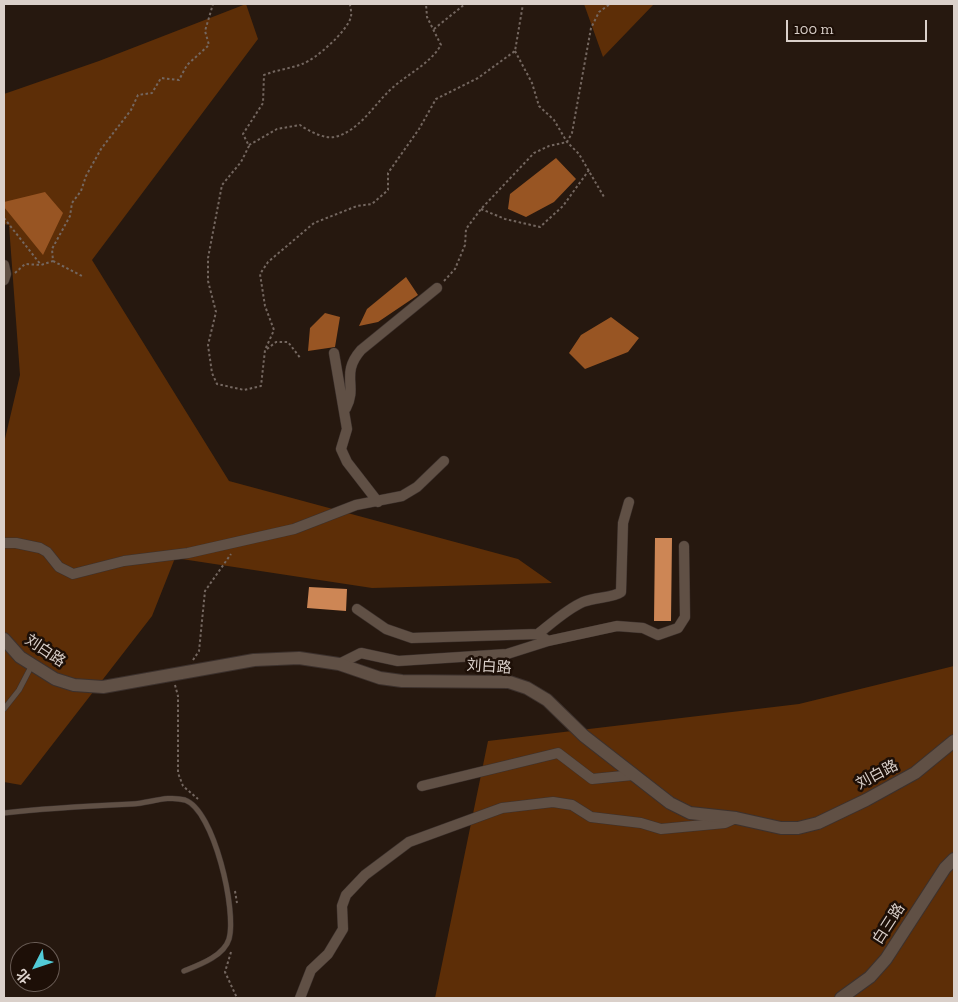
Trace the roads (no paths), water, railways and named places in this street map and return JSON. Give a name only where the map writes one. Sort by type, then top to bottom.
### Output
[{"type":"street","points":[[346,409],[351,399],[349,369],[353,359],[361,350],[437,288]]},
{"type":"street","points":[[334,353],[346,409],[347,429],[342,449],[347,462],[378,502]]},
{"type":"street","points":[[4,543],[16,543],[40,548],[47,552],[59,567],[73,574],[124,560],[188,553],[294,529],[356,505],[402,496],[418,487],[444,461]]},
{"type":"street","points":[[357,609],[386,629],[412,638],[538,634],[582,602],[601,596],[616,596],[621,592],[623,523],[629,502]]},
{"type":"street","points":[[339,664],[361,653],[398,661],[508,654],[548,641],[617,626],[643,628],[658,635],[678,628],[684,617],[684,546]]},
{"type":"street","points":[[538,634],[548,641]]},
{"type":"street","name":"刘白路","points":[[4,639],[20,658],[55,679],[74,685],[103,687],[254,660],[299,658],[339,664],[380,678],[402,681],[509,682],[527,688],[547,700],[584,736],[670,803],[690,813],[736,818],[781,828],[798,828],[818,823],[915,774],[954,741]]},
{"type":"street","points":[[422,786],[558,753],[592,779],[633,775]]},
{"type":"street","points":[[300,998],[311,970],[328,954],[343,929],[342,906],[346,896],[365,875],[409,842],[502,808],[553,802],[572,805],[591,817],[641,823],[661,829],[725,823],[736,818]]},
{"type":"street","name":"白三路","points":[[841,998],[870,977],[881,965],[945,868],[954,860]]},
{"type":"lane","points":[[4,709],[19,690],[32,665]]},
{"type":"lane","points":[[4,813],[85,805],[134,804],[172,798],[186,801],[195,807],[202,816],[219,855],[231,908],[231,916],[229,940],[220,951],[200,965],[184,971]]}]
